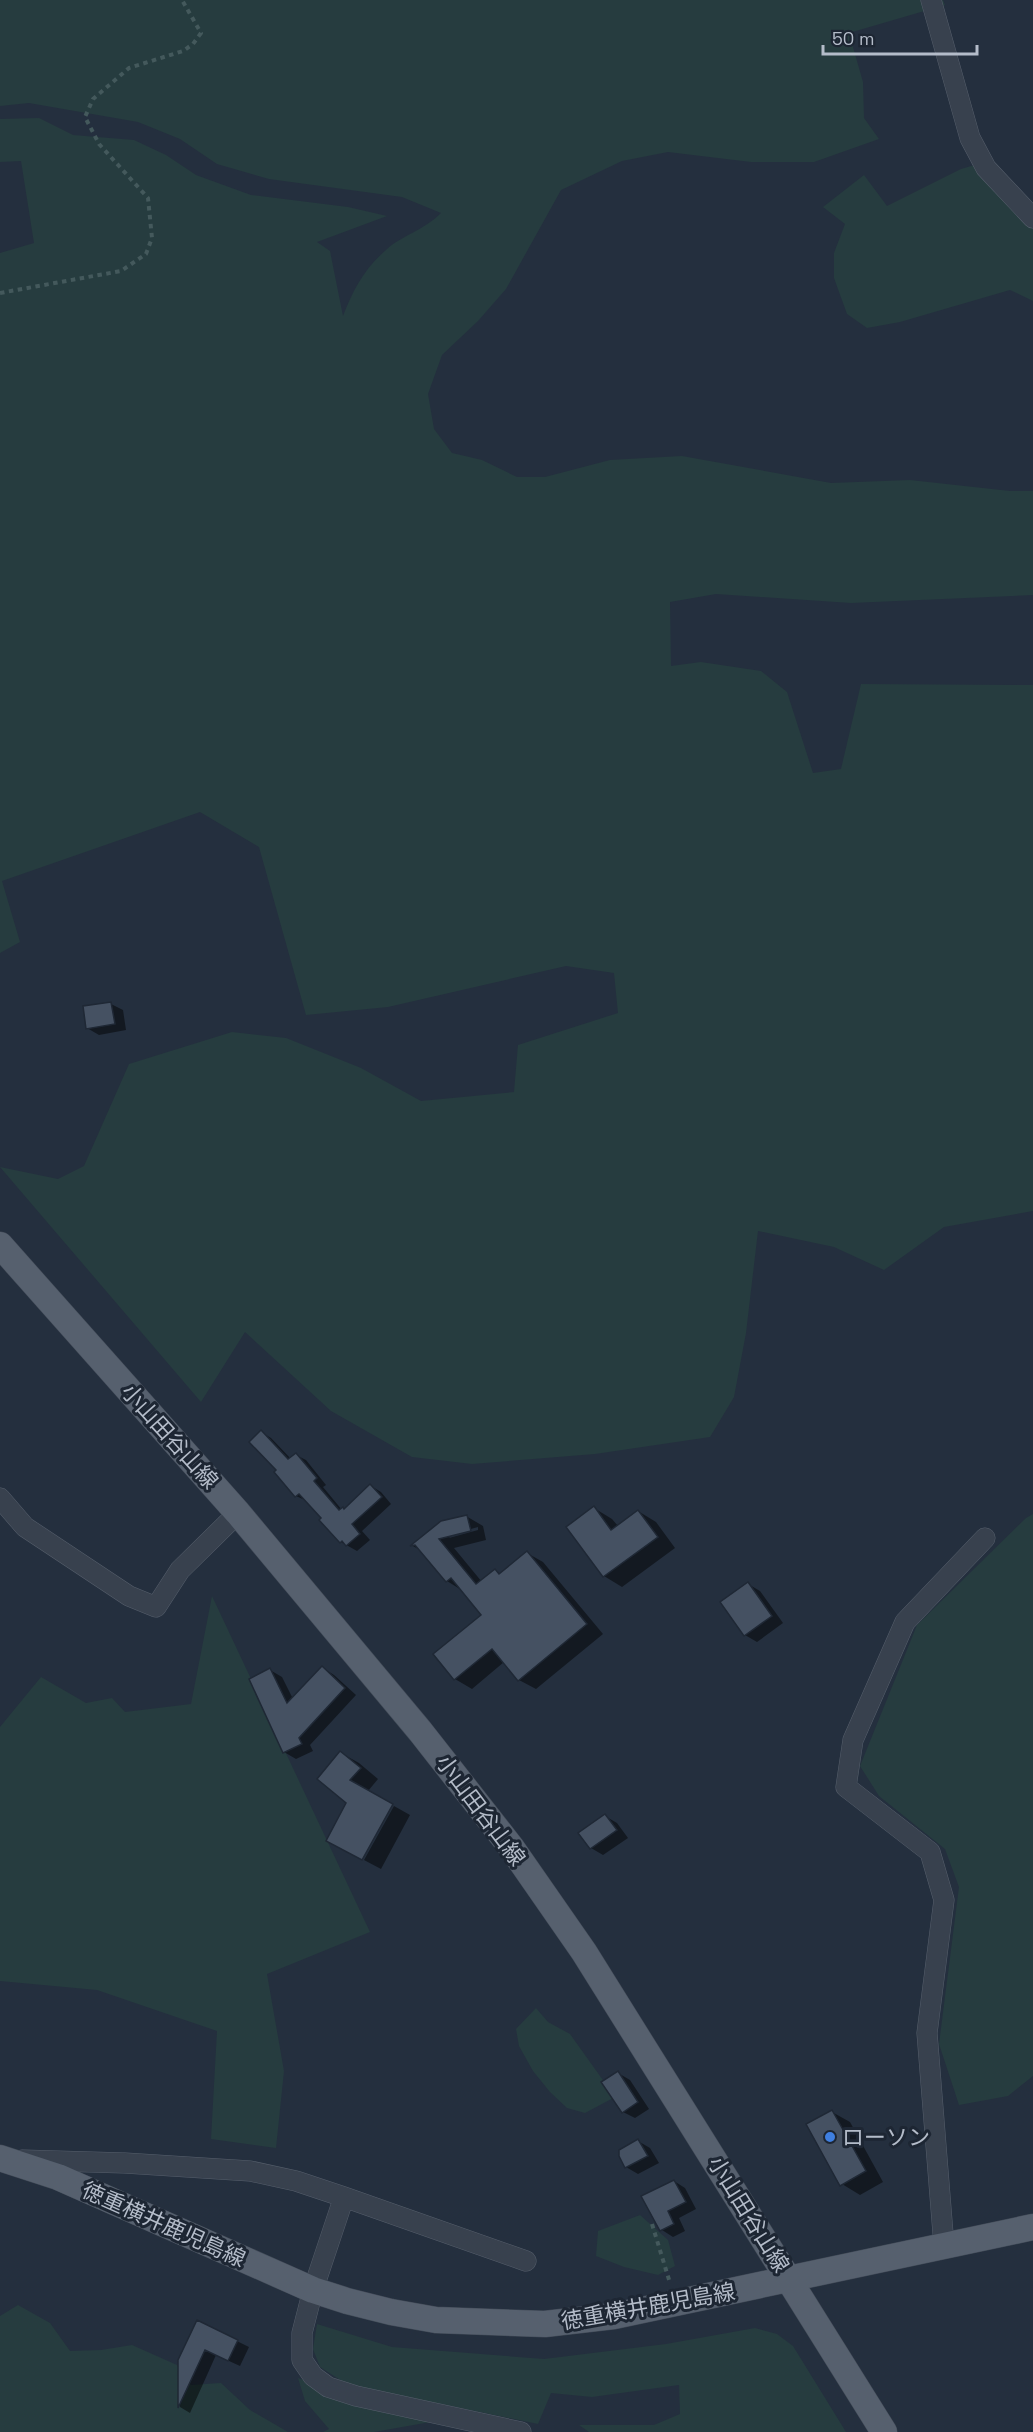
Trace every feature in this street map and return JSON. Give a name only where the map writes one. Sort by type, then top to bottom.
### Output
[{"type":"main road","name":"小山田谷山線","points":[[0,1245],[238,1513],[420,1731],[511,1847],[584,1952],[884,2432]]},
{"type":"main road","name":"徳重横井鹿児島線","points":[[4,2159],[58,2177],[313,2290],[391,2312],[447,2320],[545,2324],[614,2316],[1033,2227]]},
{"type":"street","points":[[931,0],[970,138],[986,168],[1033,218]]},
{"type":"street","points":[[0,1498],[25,1527],[129,1596],[156,1606],[180,1570],[238,1513]]},
{"type":"street","points":[[944,2246],[927,2033],[944,1900],[930,1852],[846,1787],[853,1740],[905,1622],[985,1539]]},
{"type":"street","points":[[4,2159],[125,2163],[250,2171],[296,2181],[526,2261]]},
{"type":"street","points":[[344,2197],[313,2290],[302,2333],[302,2360],[313,2376],[328,2387],[356,2396],[521,2432]]},
{"type":"path","points":[[0,293],[121,271],[146,254],[153,238],[148,198],[99,144],[85,117],[93,99],[129,68],[183,51],[194,44],[201,33],[182,0]]},
{"type":"path","points":[[652,2224],[676,2304]]},
{"type":"green space","points":[[0,0],[943,0],[945,5],[849,33],[863,82],[864,118],[879,139],[814,162],[751,162],[668,152],[622,161],[561,190],[506,289],[478,321],[442,355],[428,394],[434,429],[452,453],[482,460],[517,477],[545,477],[610,460],[682,456],[831,483],[910,480],[1010,491],[1033,491],[1033,595],[851,603],[716,594],[670,602],[671,666],[701,662],[761,671],[787,692],[813,773],[841,769],[861,684],[1033,685],[1033,1211],[944,1227],[884,1270],[834,1247],[758,1231],[746,1333],[734,1397],[710,1437],[595,1454],[472,1464],[412,1457],[331,1411],[245,1332],[201,1402],[0,1167],[58,1179],[84,1166],[129,1064],[232,1032],[286,1038],[361,1068],[421,1101],[514,1092],[518,1045],[618,1013],[614,973],[566,966],[388,1007],[306,1015],[259,847],[200,812],[2,881],[20,942],[0,953],[0,253],[34,243],[21,161],[0,162],[0,119],[39,118],[73,135],[134,140],[166,155],[196,175],[251,195],[348,207],[387,216],[317,242],[330,251],[343,316],[360,280],[378,257],[399,240],[441,213],[402,197],[269,179],[217,164],[180,139],[138,122],[29,103],[0,106]]},
{"type":"green space","points":[[978,164],[1033,224],[1033,301],[1010,290],[900,322],[867,328],[847,314],[834,278],[834,253],[845,224],[823,207],[864,175],[887,206],[961,169]]},
{"type":"green space","points":[[1033,1514],[1033,2076],[1008,2096],[959,2105],[939,2044],[959,1887],[945,1849],[879,1796],[860,1766],[917,1625],[1026,1518]]},
{"type":"green space","points":[[212,1596],[370,1932],[267,1974],[284,2071],[276,2148],[211,2139],[217,2031],[97,1990],[0,1981],[0,1727],[41,1677],[86,1703],[112,1698],[125,1712],[191,1704]]},
{"type":"green space","points":[[536,2008],[548,2022],[570,2034],[615,2097],[585,2113],[567,2108],[550,2092],[533,2071],[519,2046],[516,2029]]},
{"type":"green space","points":[[640,2215],[668,2240],[675,2266],[658,2275],[624,2267],[596,2256],[598,2231]]},
{"type":"green space","points":[[18,2305],[50,2323],[70,2351],[101,2350],[132,2345],[177,2365],[191,2385],[221,2383],[250,2410],[288,2432],[0,2432],[0,2316]]},
{"type":"green space","points":[[317,2324],[392,2347],[544,2359],[666,2344],[755,2328],[777,2334],[793,2346],[846,2432],[589,2432],[579,2425],[654,2425],[680,2414],[679,2385],[592,2397],[551,2393],[538,2424],[348,2385],[320,2367],[313,2349]]},
{"type":"green space","points":[[298,2378],[337,2392],[453,2418],[374,2432],[323,2432],[329,2429],[305,2401]]},
{"type":"building","points":[[111,1002],[115,1024],[86,1029],[83,1006]]},
{"type":"building","points":[[261,1430],[288,1459],[296,1453],[317,1478],[314,1481],[339,1510],[343,1507],[344,1509],[370,1484],[382,1497],[352,1524],[360,1534],[346,1546],[342,1541],[340,1543],[319,1520],[321,1518],[299,1494],[295,1497],[274,1472],[276,1470],[249,1442]]},
{"type":"building","points":[[594,1506],[611,1530],[638,1510],[658,1537],[603,1577],[566,1527]]},
{"type":"building","points":[[467,1515],[471,1531],[439,1539],[476,1584],[495,1569],[499,1574],[527,1551],[587,1624],[518,1681],[492,1649],[454,1680],[433,1654],[481,1615],[451,1578],[446,1582],[415,1545],[410,1546],[441,1521]]},
{"type":"building","points":[[748,1582],[772,1616],[744,1636],[720,1602]]},
{"type":"building","points":[[322,1666],[345,1688],[299,1738],[302,1744],[283,1753],[249,1679],[270,1668],[287,1703]]},
{"type":"building","points":[[340,1751],[361,1768],[350,1780],[393,1804],[362,1860],[326,1841],[346,1803],[317,1779]]},
{"type":"building","points":[[605,1814],[617,1830],[590,1849],[578,1833]]},
{"type":"building","points":[[618,2071],[638,2102],[622,2113],[601,2082]]},
{"type":"building","name":"ローソン","points":[[832,2110],[866,2171],[840,2186],[806,2124]]},
{"type":"building","points":[[638,2139],[648,2156],[625,2168],[619,2156],[619,2150]]},
{"type":"building","points":[[674,2180],[686,2202],[668,2211],[674,2224],[660,2231],[641,2196]]},
{"type":"building","points":[[197,2320],[238,2340],[228,2361],[205,2350],[178,2408],[178,2360]]},
{"type":"place","name":"ローソン","points":[[830,2137]]}]
